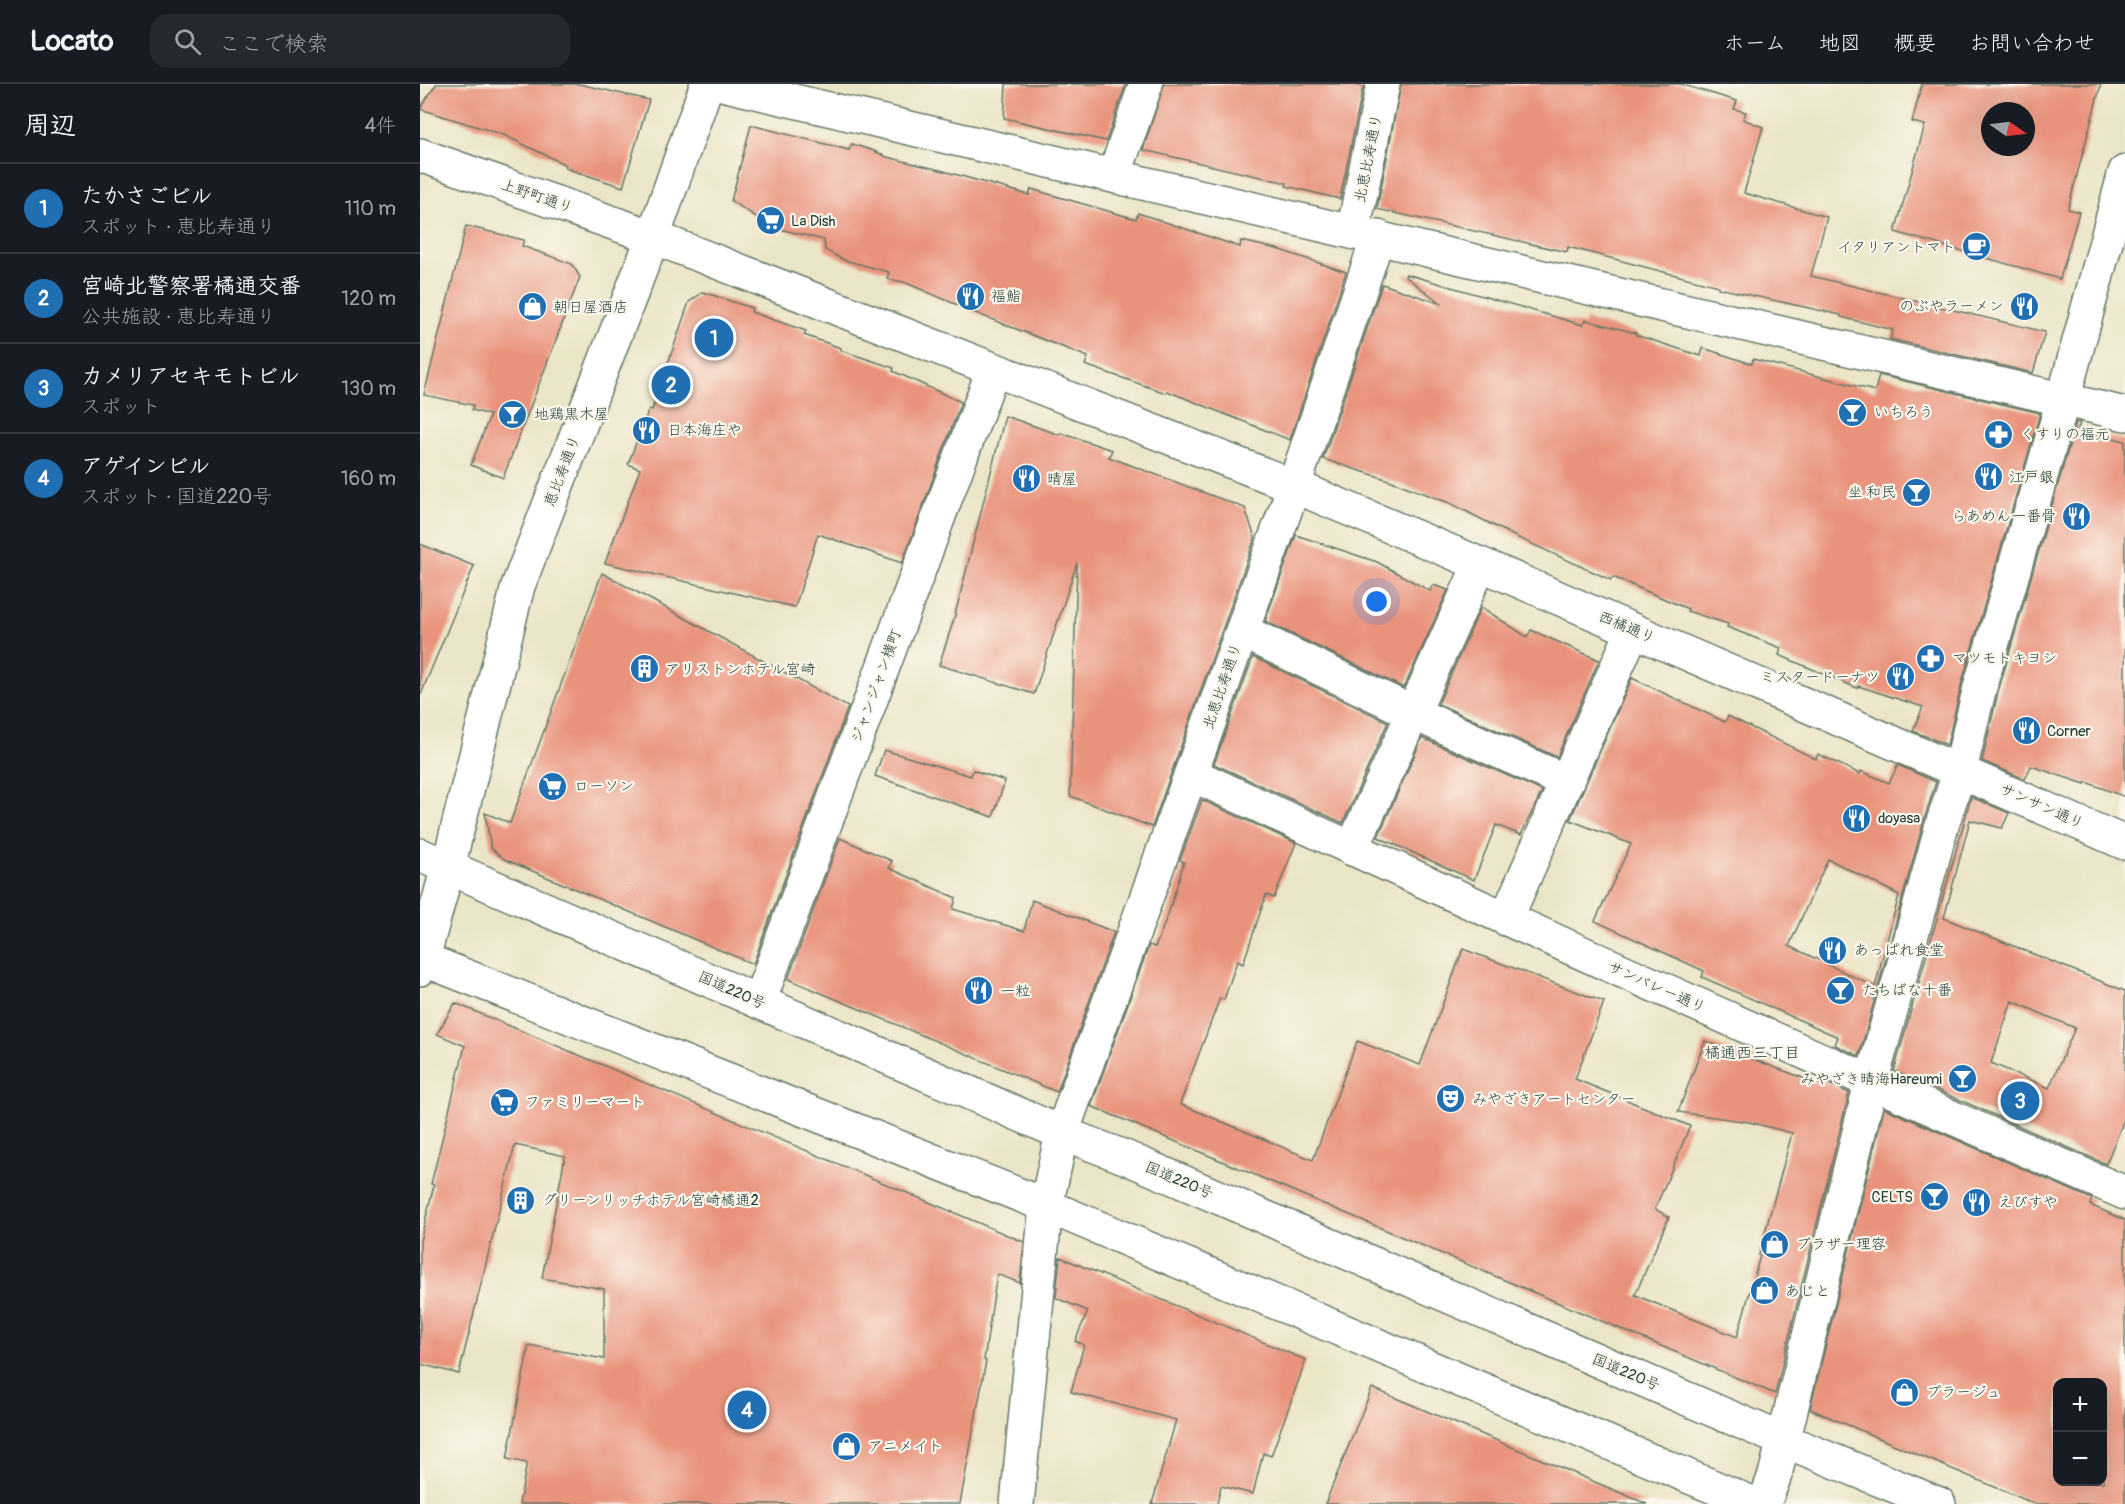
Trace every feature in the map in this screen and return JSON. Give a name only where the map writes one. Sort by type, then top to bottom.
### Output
[{"type":"main road","name":"恵比寿通り","points":[[421,962],[434,861],[518,586],[653,237],[707,84]]},
{"type":"main road","points":[[722,84],[2125,414]]},
{"type":"main road","points":[[1113,176],[1146,84]]},
{"type":"main road","name":"北恵比寿通り","points":[[1017,1504],[1046,1206],[1062,1133],[1294,486],[1366,234],[1383,84]]},
{"type":"main road","name":"上野町通り","points":[[420,155],[653,237],[993,370]]},
{"type":"main road","points":[[1764,1504],[1775,1475],[1784,1440],[1871,1083],[2125,172]]},
{"type":"main road","name":"西橘通り","points":[[993,370],[1294,486],[1960,770]]},
{"type":"main road","name":"ジャンジャン横町","points":[[759,1002],[993,370]]},
{"type":"main road","points":[[1352,849],[1480,564]]},
{"type":"main road","points":[[1506,919],[1633,630]]},
{"type":"main road","points":[[1242,631],[1413,713],[1567,782]]},
{"type":"main road","name":"サンサン通り","points":[[1960,770],[2125,843]]},
{"type":"main road","name":"サンバレー通り","points":[[1191,774],[1871,1083],[2125,1193]]},
{"type":"main road","name":"国道220号","points":[[434,861],[1062,1133],[1128,1158],[1784,1440],[1939,1504]]},
{"type":"main road","points":[[421,962],[1046,1206],[1754,1504]]},
{"type":"building","points":[[436,84],[579,84],[649,100],[623,187],[565,168],[566,165],[504,135],[420,109]]},
{"type":"building","points":[[1006,84],[1126,84],[1106,141],[1004,118]]},
{"type":"building","points":[[1164,84],[1352,84],[1363,87],[1340,199],[1286,186],[1287,183],[1143,150]]},
{"type":"building","points":[[1401,84],[1680,84],[1737,101],[1734,109],[1746,112],[1743,119],[1763,127],[1744,193],[1827,217],[1811,276],[2045,332],[2033,373],[1890,339],[1893,330],[1841,317],[1841,315],[1718,288],[1718,286],[1568,247],[1567,252],[1377,209]]},
{"type":"building","points":[[1922,84],[2101,84],[2068,209],[2079,212],[2060,279],[1895,232],[1925,125],[1912,122]]},
{"type":"building","points":[[751,125],[849,150],[852,144],[887,157],[1029,195],[1031,189],[1136,219],[1138,213],[1240,247],[1241,241],[1277,249],[1346,272],[1290,440],[1167,391],[1166,393],[1085,365],[1088,357],[904,282],[887,279],[889,272],[844,260],[825,250],[824,240],[772,227],[731,201]]},
{"type":"building","points":[[466,226],[524,240],[522,246],[572,264],[580,277],[503,478],[471,465],[490,415],[472,410],[473,405],[424,395]]},
{"type":"building","points":[[1406,274],[1583,325],[1586,320],[1636,333],[1636,335],[1701,356],[1703,348],[1752,364],[1753,359],[1875,391],[1879,375],[2040,413],[1962,682],[1947,745],[1913,731],[1923,707],[1858,686],[1857,688],[1779,655],[1781,648],[1727,627],[1728,624],[1687,611],[1688,609],[1613,577],[1611,580],[1512,535],[1452,504],[1389,480],[1323,459],[1382,284],[1442,304],[1405,276]]},
{"type":"building","points":[[703,292],[752,308],[751,312],[806,331],[804,335],[894,368],[893,371],[961,402],[902,563],[818,534],[795,607],[605,563],[640,469],[628,464],[649,409],[652,410],[689,302]]},
{"type":"building","points":[[1005,416],[1112,450],[1109,457],[1245,508],[1255,538],[1152,827],[1070,796],[1077,563],[1034,694],[939,665],[954,619]]},
{"type":"building","points":[[2076,422],[2080,423],[2078,429],[2125,441],[2125,797],[2086,782],[2085,784],[2031,766],[2025,779],[1982,761],[1998,692]]},
{"type":"building","points":[[1296,535],[1377,562],[1430,591],[1433,585],[1448,590],[1404,688],[1265,621]]},
{"type":"building","points":[[420,544],[474,566],[421,694],[420,694]]},
{"type":"building","points":[[602,573],[848,707],[753,964],[504,859],[491,848],[485,813],[510,823]]},
{"type":"building","points":[[1481,607],[1527,637],[1531,630],[1599,660],[1557,757],[1438,704]]},
{"type":"building","points":[[1253,657],[1388,722],[1343,823],[1214,764]]},
{"type":"building","points":[[1632,678],[1725,722],[1728,716],[1816,759],[1818,754],[1860,774],[1861,771],[1889,783],[1898,765],[1936,782],[1859,1056],[1835,1045],[1838,1037],[1702,977],[1704,971],[1595,921],[1631,844],[1570,820]],"holes":[[[1828,859],[1899,895],[1875,987],[1789,946]]]},
{"type":"building","points":[[1422,738],[1542,791],[1521,835],[1496,825],[1474,880],[1378,837]]},
{"type":"building","points":[[884,750],[971,776],[973,770],[1005,781],[993,817],[875,776]]},
{"type":"building","points":[[1971,797],[2009,813],[2002,828],[1970,820],[1944,918],[2125,991],[2125,1117],[2106,1164],[1894,1071]],"holes":[[[2012,1001],[2075,1028],[2049,1088],[1991,1063]]]},
{"type":"building","points":[[1202,800],[1296,843],[1274,898],[1266,895],[1243,964],[1237,961],[1224,1000],[1220,998],[1180,1104],[1313,1160],[1357,1041],[1420,1065],[1463,949],[1604,1002],[1575,1079],[1690,1126],[1655,1209],[1669,1217],[1635,1295],[1737,1337],[1792,1133],[1749,1122],[1678,1112],[1705,1041],[1819,1084],[1820,1080],[1849,1093],[1775,1394],[1091,1106],[1149,945],[1155,947],[1168,915],[1184,862],[1180,860]]},
{"type":"building","points":[[840,838],[892,861],[889,868],[956,898],[953,909],[1024,931],[1032,900],[1114,932],[1057,1092],[788,979]]},
{"type":"building","points":[[455,1003],[1024,1242],[1020,1283],[997,1274],[984,1360],[986,1361],[960,1504],[519,1504],[527,1463],[507,1459],[529,1345],[604,1359],[604,1289],[542,1278],[565,1156],[515,1145],[459,1374],[420,1364],[420,1241],[434,1185],[431,1184],[465,1046],[437,1034]]},
{"type":"building","points":[[1884,1108],[2092,1199],[2090,1205],[2125,1220],[2125,1504],[2035,1504],[1810,1409]]},
{"type":"building","points":[[1060,1257],[1306,1360],[1271,1456],[1263,1453],[1253,1494],[1221,1486],[1217,1504],[1152,1504],[1176,1420],[1071,1392],[1084,1345],[1075,1341],[1088,1311],[1056,1298]]},
{"type":"building","points":[[1372,1388],[1647,1504],[1325,1504]]},
{"type":"place","name":"La Dish","points":[[770,221]]},
{"type":"place","name":"イタリアントマト","points":[[1977,247]]},
{"type":"place","name":"福鮨","points":[[970,296]]},
{"type":"place","name":"のぶやラーメン","points":[[2025,306]]},
{"type":"place","name":"朝日屋酒店","points":[[532,307]]},
{"type":"place","name":"たかさごビル","points":[[714,338]]},
{"type":"place","name":"宮崎北警察署橘通交番","points":[[671,385]]},
{"type":"place","name":"いちろう","points":[[1853,412]]},
{"type":"place","name":"地鶏黒木屋","points":[[513,414]]},
{"type":"place","name":"日本海庄や","points":[[646,430]]},
{"type":"place","name":"くすりの福元","points":[[1999,434]]},
{"type":"place","name":"江戸銀","points":[[1988,477]]},
{"type":"place","name":"晴屋","points":[[1026,479]]},
{"type":"place","name":"坐 和民","points":[[1917,492]]},
{"type":"place","name":"らあめん一番骨","points":[[2077,516]]},
{"type":"place","name":"マツモトキヨシ","points":[[1931,658]]},
{"type":"place","name":"アリストンホテル宮崎","points":[[644,669]]},
{"type":"place","name":"ミスタードーナツ","points":[[1901,677]]},
{"type":"place","name":"Corner","points":[[2026,731]]},
{"type":"place","name":"ローソン","points":[[553,786]]},
{"type":"place","name":"doyasa","points":[[1857,818]]},
{"type":"place","name":"あっぱれ食堂","points":[[1833,950]]},
{"type":"place","name":"たちばな十番","points":[[1841,990]]},
{"type":"place","name":"一粒","points":[[979,991]]},
{"type":"place","name":"みやざき晴海Hareumi","points":[[1963,1079]]},
{"type":"place","name":"みやざきアートセンター","points":[[1451,1099]]},
{"type":"place","name":"カメリアセキモトビル","points":[[2020,1101]]},
{"type":"place","name":"ファミリーマート","points":[[504,1102]]},
{"type":"place","name":"CELTS","points":[[1934,1197]]},
{"type":"place","name":"グリーンリッチホテル宮崎橘通2","points":[[521,1200]]},
{"type":"place","name":"えびすや","points":[[1977,1202]]},
{"type":"place","name":"ブラザー理容","points":[[1775,1244]]},
{"type":"place","name":"あじと","points":[[1764,1291]]},
{"type":"place","name":"プラージュ","points":[[1905,1392]]},
{"type":"place","name":"アゲインビル","points":[[747,1410]]},
{"type":"place","name":"アニメイト","points":[[847,1446]]},
{"type":"district","name":"橘通西三丁目","points":[[1752,1052]]}]
